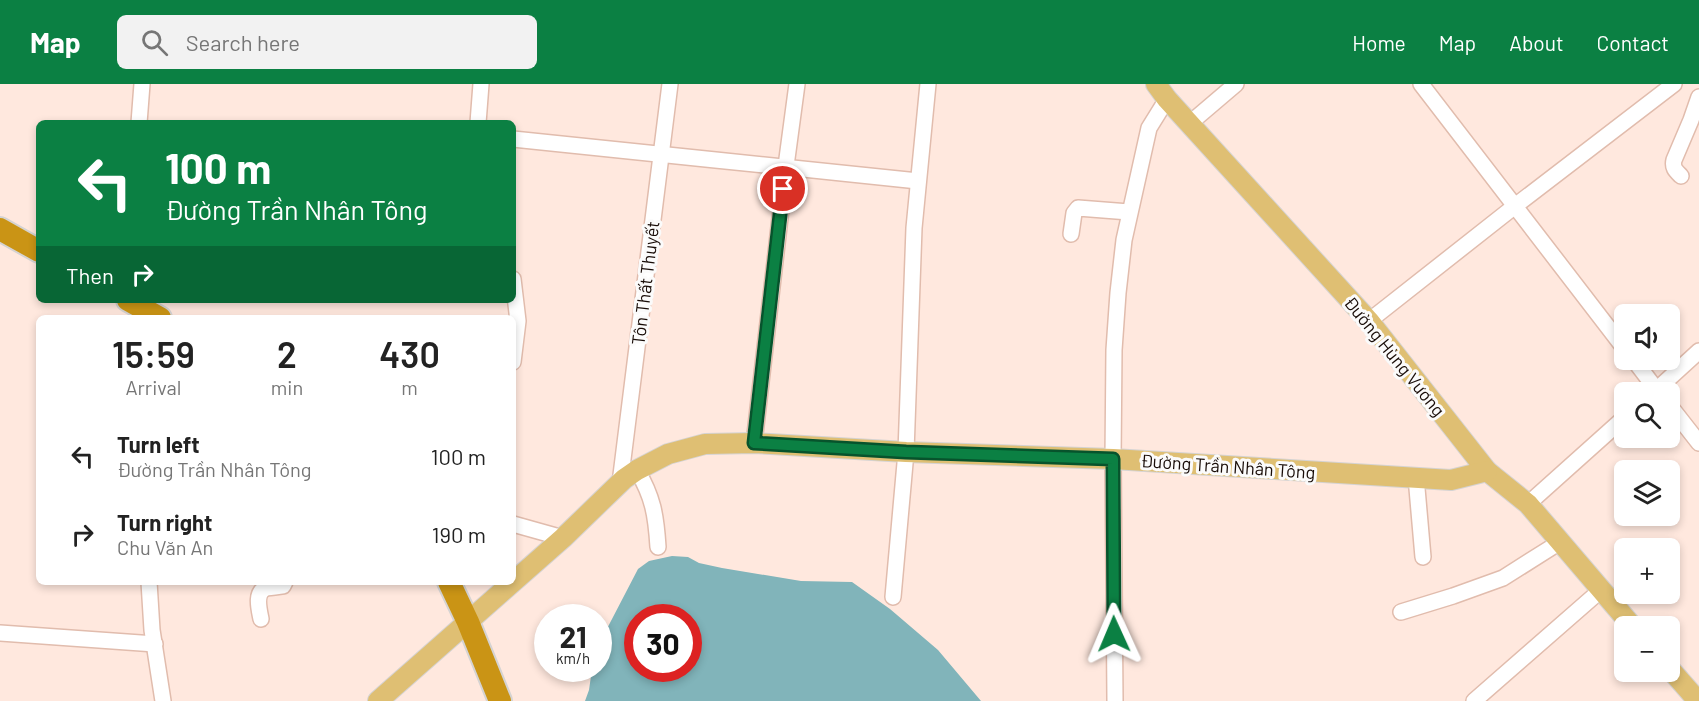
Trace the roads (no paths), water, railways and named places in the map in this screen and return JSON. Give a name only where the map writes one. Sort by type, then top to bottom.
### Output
[{"type":"highway","points":[[0,230],[36,249]]},
{"type":"highway","points":[[132,305],[154,315]]},
{"type":"highway","points":[[450,585],[500,701]]},
{"type":"main road","name":"Đường Hùng Vương","points":[[1161,91],[1369,321],[1487,471],[1528,504],[1623,616]]},
{"type":"main road","name":"Đường Trần Nhân Tông","points":[[516,580],[637,470],[668,454],[705,444],[754,443],[906,452],[1113,459],[1451,480],[1487,471]]},
{"type":"main road","name":"Đường Trần Nhân Tông","points":[[378,701],[510,585]]},
{"type":"main road","points":[[1680,680],[1698,701]]},
{"type":"street","points":[[139,120],[142,84]]},
{"type":"street","points":[[478,120],[481,84]]},
{"type":"street","name":"Tôn Thất Thuyết","points":[[620,483],[670,84]]},
{"type":"street","points":[[754,443],[797,84]]},
{"type":"street","points":[[893,597],[906,452],[912,262],[928,84]]},
{"type":"street","points":[[1190,124],[1236,84]]},
{"type":"street","points":[[1421,84],[1614,335]]},
{"type":"street","points":[[1369,321],[1674,84]]},
{"type":"street","points":[[1115,700],[1114,350],[1121,261],[1129,212],[1149,128],[1161,91]]},
{"type":"street","points":[[1682,176],[1675,171],[1674,160],[1699,97]]},
{"type":"street","points":[[516,139],[918,181]]},
{"type":"street","points":[[1071,234],[1074,213],[1078,208],[1129,212]]},
{"type":"street","points":[[516,303],[518,321],[516,337]]},
{"type":"street","points":[[1666,382],[1699,351]]},
{"type":"street","points":[[1680,419],[1699,443]]},
{"type":"street","points":[[1528,504],[1614,427]]},
{"type":"street","points":[[637,470],[646,484],[653,503],[658,547]]},
{"type":"street","points":[[1416,477],[1423,557]]},
{"type":"street","points":[[516,525],[563,538]]},
{"type":"street","points":[[1401,612],[1503,578],[1560,542]]},
{"type":"street","points":[[149,585],[152,630],[163,701]]},
{"type":"street","points":[[261,619],[258,600],[261,592],[265,588],[284,585]]},
{"type":"street","points":[[1474,701],[1601,590]]},
{"type":"street","points":[[0,633],[155,644]]},
{"type":"water","points":[[672,556],[688,557],[699,563],[722,568],[801,581],[852,582],[890,609],[938,650],[981,701],[585,701],[590,682],[612,682],[612,619],[638,569],[649,561]]}]
